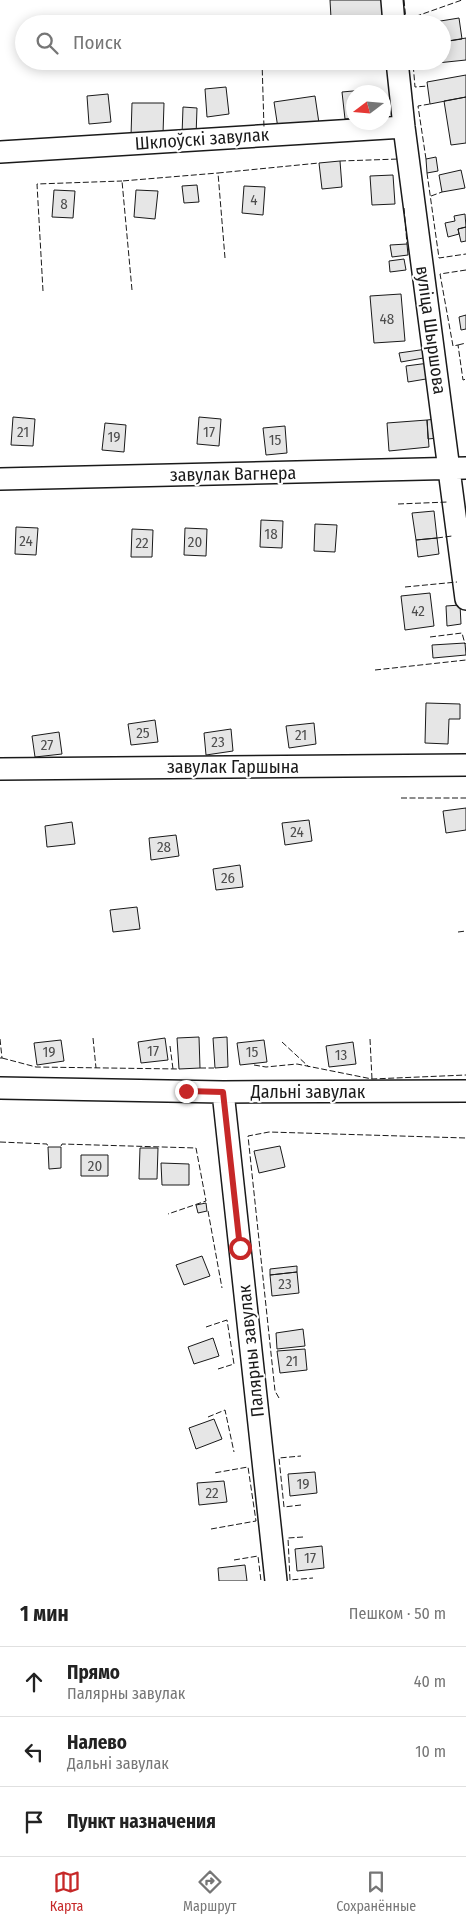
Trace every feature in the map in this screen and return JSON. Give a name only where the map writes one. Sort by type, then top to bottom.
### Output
[{"type":"street","points":[[392,0],[393,15]]},
{"type":"street","name":"вуліца Шыршова","points":[[399,70],[404,127],[458,469],[466,599]]},
{"type":"street","name":"Шклоўскі завулак","points":[[0,152],[404,127]]},
{"type":"street","name":"завулак Вагнера","points":[[0,479],[458,469]]},
{"type":"street","name":"завулак Гаршына","points":[[0,769],[466,765]]},
{"type":"street","name":"Дальні завулак","points":[[0,1088],[223,1092],[466,1091]]},
{"type":"street","name":"Палярны завулак","points":[[223,1092],[276,1581]]},
{"type":"building","points":[[330,0],[385,0],[386,15],[331,15]]},
{"type":"building","points":[[459,18],[462,39],[451,41],[451,19]]},
{"type":"building","points":[[466,38],[466,60],[451,62],[451,40]]},
{"type":"building","points":[[466,75],[466,97],[430,104],[427,82]]},
{"type":"building","points":[[226,87],[229,114],[207,117],[205,89]]},
{"type":"building","points":[[342,92],[346,92],[346,119],[345,119]]},
{"type":"building","points":[[108,94],[111,122],[89,124],[87,96]]},
{"type":"building","points":[[315,96],[320,130],[279,135],[274,102]]},
{"type":"building","points":[[466,97],[466,143],[451,145],[444,101]]},
{"type":"building","points":[[132,103],[164,103],[163,134],[131,136]]},
{"type":"building","points":[[183,107],[197,108],[196,136],[182,135]]},
{"type":"building","points":[[436,157],[438,171],[427,173],[426,159]]},
{"type":"building","points":[[340,161],[342,187],[322,189],[319,163]]},
{"type":"building","points":[[461,170],[465,188],[442,192],[439,175]]},
{"type":"building","points":[[393,175],[395,204],[372,205],[370,176]]},
{"type":"building","points":[[197,185],[199,202],[184,203],[182,186]]},
{"type":"building","points":[[244,186],[265,187],[263,215],[242,213]]},
{"type":"building","points":[[54,190],[75,191],[73,218],[52,217]]},
{"type":"building","points":[[136,190],[158,191],[155,219],[134,217]]},
{"type":"building","points":[[465,214],[466,227],[458,229],[459,234],[448,237],[445,223],[455,221],[454,216]]},
{"type":"building","points":[[466,227],[466,241],[461,242],[458,229]]},
{"type":"building","points":[[407,244],[408,255],[392,257],[390,245]]},
{"type":"building","points":[[404,259],[406,270],[390,272],[389,261]]},
{"type":"building","points":[[401,294],[405,341],[374,343],[370,296]]},
{"type":"building","points":[[466,315],[466,329],[461,330],[459,317]]},
{"type":"building","points":[[427,349],[429,357],[401,362],[399,353]]},
{"type":"building","points":[[429,363],[432,378],[408,382],[406,366]]},
{"type":"building","points":[[13,417],[35,419],[33,446],[11,445]]},
{"type":"building","points":[[199,417],[221,419],[219,446],[197,444]]},
{"type":"building","points":[[436,419],[438,438],[428,439],[427,420]]},
{"type":"building","points":[[427,420],[429,447],[389,451],[387,423]]},
{"type":"building","points":[[105,423],[126,425],[124,452],[102,450]]},
{"type":"building","points":[[285,426],[287,453],[266,455],[263,428]]},
{"type":"building","points":[[434,511],[437,538],[416,540],[412,513]]},
{"type":"building","points":[[261,520],[283,521],[282,548],[260,547]]},
{"type":"building","points":[[315,524],[337,525],[335,552],[314,551]]},
{"type":"building","points":[[16,527],[38,528],[36,555],[15,554]]},
{"type":"building","points":[[185,528],[207,529],[206,556],[184,555]]},
{"type":"building","points":[[132,529],[153,530],[152,557],[131,557]]},
{"type":"building","points":[[437,538],[439,554],[418,557],[416,540]]},
{"type":"building","points":[[430,593],[434,626],[405,630],[401,596]]},
{"type":"building","points":[[460,605],[461,624],[447,626],[446,606]]},
{"type":"building","points":[[465,643],[466,655],[433,658],[432,645]]},
{"type":"building","points":[[426,703],[460,704],[460,719],[449,719],[448,744],[425,743]]},
{"type":"building","points":[[155,720],[158,742],[131,745],[128,724]]},
{"type":"building","points":[[314,723],[316,744],[289,748],[286,726]]},
{"type":"building","points":[[231,729],[233,751],[206,755],[204,733]]},
{"type":"building","points":[[59,732],[62,754],[35,757],[32,736]]},
{"type":"building","points":[[466,808],[466,830],[446,833],[443,811]]},
{"type":"building","points":[[309,820],[312,841],[285,845],[282,823]]},
{"type":"building","points":[[72,822],[75,844],[47,847],[45,826]]},
{"type":"building","points":[[176,835],[179,856],[151,860],[149,838]]},
{"type":"building","points":[[240,865],[243,887],[216,890],[213,869]]},
{"type":"building","points":[[137,907],[140,929],[113,932],[110,910]]},
{"type":"building","points":[[199,1037],[200,1068],[179,1069],[177,1038]]},
{"type":"building","points":[[227,1037],[228,1067],[215,1068],[213,1038]]},
{"type":"building","points":[[165,1038],[168,1060],[141,1063],[138,1042]]},
{"type":"building","points":[[61,1040],[64,1061],[37,1065],[34,1043]]},
{"type":"building","points":[[264,1040],[267,1062],[240,1065],[237,1043]]},
{"type":"building","points":[[353,1042],[356,1064],[329,1067],[326,1046]]},
{"type":"building","points":[[280,1146],[285,1167],[259,1173],[254,1151]]},
{"type":"building","points":[[48,1147],[61,1147],[61,1168],[49,1169]]},
{"type":"building","points":[[140,1148],[158,1148],[157,1179],[139,1179]]},
{"type":"building","points":[[81,1155],[108,1155],[108,1176],[81,1176]]},
{"type":"building","points":[[161,1163],[189,1164],[189,1185],[162,1185]]},
{"type":"building","points":[[206,1203],[207,1211],[198,1213],[196,1205]]},
{"type":"building","points":[[202,1256],[210,1276],[184,1285],[176,1265]]},
{"type":"building","points":[[297,1266],[297,1272],[270,1275],[270,1269]]},
{"type":"building","points":[[297,1272],[299,1293],[272,1296],[270,1275]]},
{"type":"building","points":[[303,1329],[305,1346],[277,1349],[276,1333]]},
{"type":"building","points":[[213,1338],[219,1356],[194,1364],[188,1347]]},
{"type":"building","points":[[305,1349],[307,1370],[280,1373],[277,1351]]},
{"type":"building","points":[[214,1419],[222,1439],[196,1449],[189,1428]]},
{"type":"building","points":[[315,1472],[317,1493],[290,1496],[288,1474]]},
{"type":"building","points":[[224,1481],[227,1502],[199,1505],[197,1483]]},
{"type":"building","points":[[322,1546],[324,1568],[297,1571],[295,1549]]},
{"type":"building","points":[[245,1565],[247,1581],[219,1581],[218,1568]]},
{"type":"fence","points":[[404,0],[406,15]]},
{"type":"fence","points":[[420,15],[462,0]]},
{"type":"fence","points":[[262,70],[264,128]]},
{"type":"fence","points":[[414,70],[415,87],[428,86]]},
{"type":"fence","points":[[426,159],[418,106],[430,104]]},
{"type":"fence","points":[[340,161],[399,159]]},
{"type":"fence","points":[[225,258],[218,173],[319,163]]},
{"type":"fence","points":[[132,290],[122,181],[218,173]]},
{"type":"fence","points":[[427,173],[439,258],[466,254]]},
{"type":"fence","points":[[43,291],[37,184],[122,181]]},
{"type":"fence","points":[[431,196],[442,192]]},
{"type":"fence","points":[[404,208],[407,244]]},
{"type":"fence","points":[[466,270],[440,274],[453,346],[458,345],[463,380],[466,379]]},
{"type":"fence","points":[[458,345],[466,343]]},
{"type":"fence","points":[[398,504],[448,502]]},
{"type":"fence","points":[[437,538],[452,536]]},
{"type":"fence","points":[[405,587],[457,582]]},
{"type":"fence","points":[[430,637],[462,633],[465,643]]},
{"type":"fence","points":[[375,670],[466,660]]},
{"type":"fence","points":[[401,798],[466,798]]},
{"type":"fence","points":[[458,932],[466,931]]},
{"type":"fence","points":[[93,1038],[96,1068]]},
{"type":"fence","points":[[0,1039],[2,1058],[0,1058]]},
{"type":"fence","points":[[370,1039],[372,1079]]},
{"type":"fence","points":[[282,1042],[309,1067]]},
{"type":"fence","points":[[170,1046],[173,1069]]},
{"type":"fence","points":[[2,1058],[36,1067],[179,1069]]},
{"type":"fence","points":[[254,1065],[266,1067],[297,1064],[372,1079],[466,1075]]},
{"type":"fence","points":[[200,1068],[214,1068]]},
{"type":"fence","points":[[279,1398],[275,1391],[248,1136],[269,1132],[466,1138]]},
{"type":"fence","points":[[0,1142],[47,1144],[48,1147]]},
{"type":"fence","points":[[61,1146],[62,1144],[196,1148],[206,1201],[168,1214]]},
{"type":"fence","points":[[208,1211],[222,1288]]},
{"type":"fence","points":[[206,1327],[227,1320]]},
{"type":"fence","points":[[218,1369],[234,1364],[227,1320]]},
{"type":"fence","points":[[208,1417],[225,1410],[234,1452]]},
{"type":"fence","points":[[301,1456],[279,1458],[284,1507],[301,1505]]},
{"type":"fence","points":[[211,1529],[256,1521],[248,1467],[214,1473]]},
{"type":"fence","points":[[303,1537],[288,1538],[290,1580],[313,1578]]},
{"type":"fence","points":[[234,1560],[258,1556],[261,1581]]},
{"type":"route","points":[[186,1091],[223,1092],[240,1248]]}]
